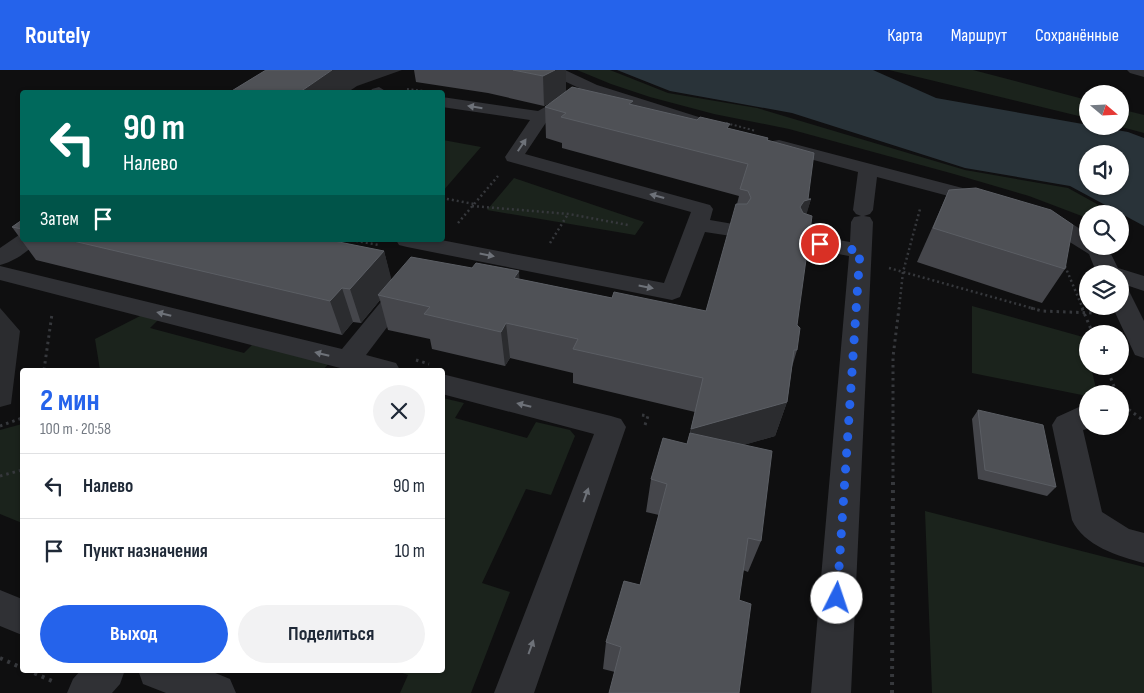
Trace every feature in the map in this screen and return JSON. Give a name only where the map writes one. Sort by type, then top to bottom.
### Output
[{"type":"street","points":[[552,70],[591,88],[716,128]]},
{"type":"street","points":[[1135,70],[1144,72]]},
{"type":"street","points":[[409,242],[428,260],[672,292],[703,209],[514,157],[540,117],[591,88]]},
{"type":"street","points":[[445,102],[540,117]]},
{"type":"street","points":[[763,140],[971,195],[1055,223],[1079,238]]},
{"type":"street","points":[[831,693],[861,235],[868,169]]},
{"type":"street","points":[[697,224],[731,230]]},
{"type":"street","points":[[803,241],[861,235]]},
{"type":"street","points":[[0,258],[25,242]]},
{"type":"street","points":[[353,354],[428,260]]},
{"type":"street","points":[[0,273],[353,354],[382,368]]},
{"type":"street","points":[[1129,279],[1144,284]]},
{"type":"street","points":[[1129,314],[1144,350]]},
{"type":"street","points":[[445,377],[611,427],[514,693]]},
{"type":"street","points":[[1079,418],[1067,425],[1088,520],[1121,542],[1144,548]]},
{"type":"street","points":[[0,608],[20,616]]},
{"type":"street","points":[[87,693],[104,673]]},
{"type":"street","points":[[165,673],[216,693]]},
{"type":"path","points":[[445,239],[514,157]]},
{"type":"path","points":[[445,199],[473,205],[569,214],[628,225]]},
{"type":"path","points":[[892,693],[893,357],[903,272],[922,202]]},
{"type":"path","points":[[861,235],[903,272],[1042,311],[1079,313]]},
{"type":"path","points":[[428,260],[443,242]]},
{"type":"path","points":[[1063,262],[1079,299]]},
{"type":"path","points":[[44,368],[52,312]]},
{"type":"path","points":[[353,354],[411,368]]},
{"type":"path","points":[[1129,410],[1144,421]]},
{"type":"path","points":[[639,414],[648,416],[642,435]]},
{"type":"path","points":[[0,426],[20,419]]},
{"type":"path","points":[[0,476],[20,471]]},
{"type":"path","points":[[0,658],[20,667]]},
{"type":"shaded area","points":[[577,70],[610,70],[668,93],[757,108],[965,170],[1068,188],[1099,205],[1079,205],[1079,215],[1029,196],[954,174],[789,129],[714,114],[650,97]]},
{"type":"shaded area","points":[[617,70],[873,70],[936,98],[1079,123],[1079,135],[1129,135],[1129,132],[1144,138],[1144,226],[1129,218],[1129,205],[1105,205],[1087,195],[1129,195],[1129,145],[1079,145],[1079,191],[1070,186],[965,168],[792,113],[670,91]]},
{"type":"shaded area","points":[[889,70],[973,70],[1079,98],[1079,116]]},
{"type":"shaded area","points":[[1129,111],[1144,115],[1144,133],[1129,129]]},
{"type":"shaded area","points":[[445,141],[481,147],[445,189]]},
{"type":"shaded area","points":[[514,178],[644,222],[635,235],[487,210]]},
{"type":"shaded area","points":[[972,306],[1079,336],[1079,375],[1093,375],[1095,385],[1079,385],[1079,394],[972,373]]},
{"type":"shaded area","points":[[142,315],[158,320],[150,328],[244,353],[252,345],[330,362],[325,368],[100,368],[95,339]]},
{"type":"shaded area","points":[[445,398],[464,403],[455,418],[527,438],[536,422],[570,430],[575,436],[551,495],[526,489],[482,583],[510,592],[471,693],[400,693],[408,675],[402,673],[445,673]]},
{"type":"shaded area","points":[[20,425],[20,522],[0,514],[0,430]]},
{"type":"shaded area","points":[[925,511],[1144,567],[1144,693],[932,693]]},
{"type":"building","points":[[266,70],[332,70],[303,90],[233,90]]},
{"type":"building","points":[[513,70],[555,70],[543,76]]},
{"type":"building","points":[[572,87],[633,101],[629,104],[697,120],[700,117],[730,124],[727,128],[768,138],[767,140],[814,153],[808,199],[811,199],[804,201],[800,207],[803,213],[812,216],[797,325],[800,328],[797,350],[794,350],[787,402],[691,429],[703,378],[573,349],[578,339],[506,323],[501,332],[424,314],[430,307],[378,295],[411,257],[472,268],[476,263],[519,271],[514,278],[612,298],[614,292],[706,311],[736,204],[747,204],[751,198],[748,191],[740,189],[748,164],[561,117],[566,113],[545,107]]},
{"type":"building","points":[[976,188],[1051,210],[1073,225],[1065,269],[933,228],[949,190]]},
{"type":"building","points":[[20,221],[20,229],[12,227]]},
{"type":"building","points":[[78,242],[339,242],[384,251],[350,289],[342,288],[330,301]]},
{"type":"building","points":[[978,410],[1043,425],[1056,487],[985,470]]},
{"type":"building","points":[[690,433],[772,451],[761,541],[748,538],[739,600],[751,604],[739,693],[609,693],[621,647],[606,642],[624,581],[640,585],[667,484],[651,479],[663,438],[687,444]]},
{"type":"route","points":[[820,244],[860,251],[837,598]]}]
